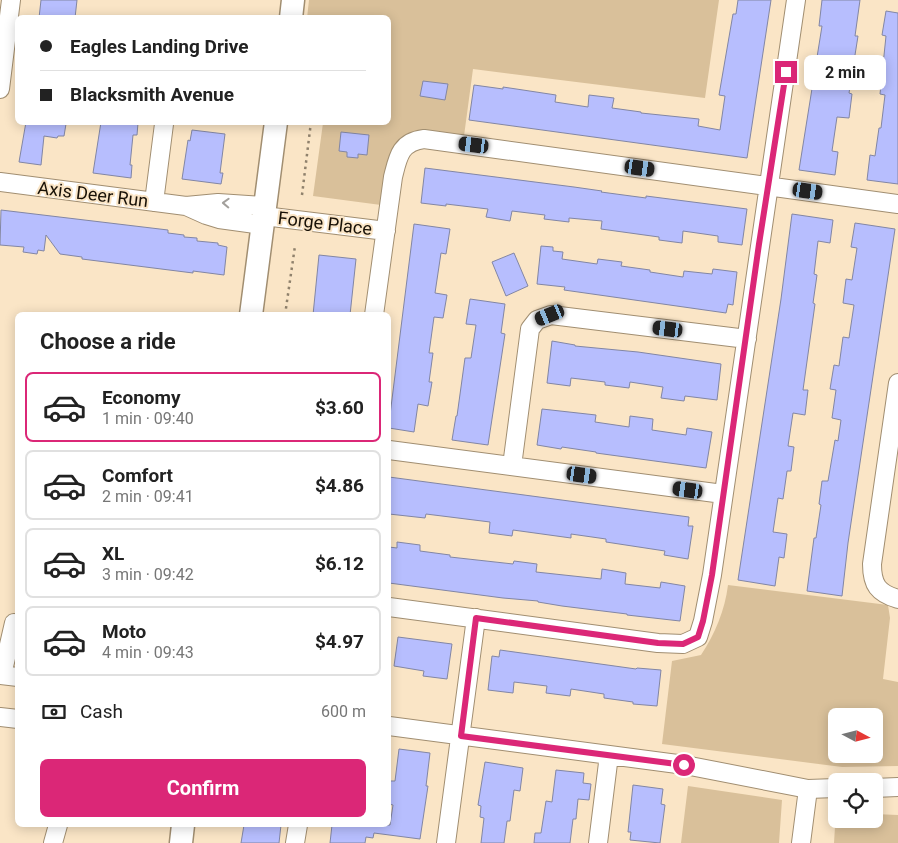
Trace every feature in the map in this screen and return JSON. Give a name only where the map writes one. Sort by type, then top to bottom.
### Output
[{"type":"main road","points":[[291,15],[293,0]]},
{"type":"main road","points":[[251,312],[276,125]]},
{"type":"main road","points":[[181,843],[183,827]]},
{"type":"street","points":[[0,88],[11,0]]},
{"type":"street","points":[[391,606],[658,643],[683,644],[698,637],[712,575],[768,186],[782,108],[796,0]]},
{"type":"street","points":[[154,202],[164,125]]},
{"type":"street","points":[[374,312],[393,178],[398,158],[413,140],[424,139],[507,149],[898,204]]},
{"type":"street","name":"Axis Deer Run","points":[[0,182],[186,206],[218,219],[264,216]]},
{"type":"street","name":"Forge Place","points":[[264,216],[386,231]]},
{"type":"street","points":[[512,466],[530,328],[537,320],[550,315],[746,339]]},
{"type":"street","points":[[898,383],[872,564],[872,576],[876,586],[884,594],[898,599]]},
{"type":"street","points":[[391,450],[724,494]]},
{"type":"street","points":[[446,843],[476,618]]},
{"type":"street","points":[[7,676],[15,623]]},
{"type":"street","points":[[0,716],[15,718]]},
{"type":"street","points":[[391,726],[684,765],[808,789],[828,788]]},
{"type":"street","points":[[598,843],[609,755]]},
{"type":"street","points":[[883,787],[898,786]]},
{"type":"street","points":[[801,843],[808,789]]},
{"type":"street","points":[[53,843],[57,827]]},
{"type":"street","points":[[296,843],[298,827]]},
{"type":"path","points":[[302,195],[311,125]]},
{"type":"path","points":[[285,312],[295,246]]},
{"type":"shaded area","points":[[309,0],[719,0],[705,98],[473,69],[464,136],[421,131],[409,133],[400,139],[393,148],[389,158],[381,205],[313,196],[323,125],[391,125],[391,15],[307,15]]},
{"type":"shaded area","points":[[728,585],[888,605],[890,618],[883,679],[898,682],[898,766],[842,767],[662,744],[672,661],[701,655],[719,622]]},
{"type":"shaded area","points":[[688,786],[782,800],[779,843],[681,843]]},
{"type":"shaded area","points":[[883,814],[898,815],[898,843],[834,843],[835,828],[883,828]]},
{"type":"building","points":[[41,0],[77,0],[75,15],[39,15]]},
{"type":"building","points":[[738,0],[771,0],[747,158],[469,120],[474,85],[503,89],[503,87],[556,95],[555,102],[588,107],[589,95],[614,98],[612,108],[699,119],[698,126],[720,130],[725,96],[719,95],[733,14],[736,14]]},
{"type":"building","points":[[822,0],[860,0],[855,36],[858,36],[849,93],[852,94],[849,118],[837,117],[832,151],[838,152],[835,175],[799,170],[822,26],[819,26]]},
{"type":"building","points":[[886,11],[898,13],[898,184],[867,180],[870,155],[875,156],[879,128],[881,128],[885,95],[880,94],[886,36],[882,35]]},
{"type":"building","points":[[423,81],[448,84],[445,100],[420,96]]},
{"type":"building","points":[[25,125],[66,125],[64,136],[58,136],[57,138],[44,136],[41,165],[19,162]]},
{"type":"building","points":[[101,125],[138,125],[137,135],[133,135],[130,165],[132,165],[131,178],[93,173]]},
{"type":"building","points":[[192,130],[225,134],[220,173],[223,173],[221,184],[182,179],[188,140],[190,141]]},
{"type":"building","points":[[341,132],[369,135],[367,155],[358,154],[358,158],[347,157],[347,152],[339,151]]},
{"type":"building","points":[[425,168],[646,198],[646,196],[747,209],[742,245],[718,242],[718,236],[683,231],[682,243],[659,240],[659,237],[601,229],[602,221],[569,218],[569,222],[544,219],[545,215],[512,211],[510,221],[486,217],[488,209],[421,203]]},
{"type":"building","points":[[1,210],[168,230],[168,233],[197,238],[197,241],[218,243],[218,245],[227,247],[224,275],[82,259],[82,257],[60,254],[46,235],[44,251],[38,250],[37,254],[23,252],[24,247],[0,245]]},
{"type":"building","points":[[792,214],[833,220],[830,243],[818,241],[814,274],[817,275],[813,303],[815,304],[803,390],[808,390],[805,415],[793,413],[788,446],[794,447],[791,471],[787,471],[783,499],[778,498],[773,532],[787,534],[784,558],[779,557],[775,586],[738,580],[781,299]]},
{"type":"building","points":[[855,223],[895,229],[848,543],[842,596],[807,591],[814,538],[816,538],[821,505],[819,504],[822,481],[828,481],[835,440],[838,441],[841,420],[832,418],[836,390],[830,389],[834,365],[839,366],[843,337],[849,338],[854,305],[843,303],[846,279],[852,280],[857,248],[851,247]]},
{"type":"building","points":[[414,224],[450,229],[446,254],[441,253],[435,293],[447,295],[443,318],[434,317],[429,353],[433,353],[429,382],[432,382],[428,406],[418,404],[414,432],[391,428],[391,407]]},
{"type":"building","points":[[541,246],[553,247],[553,251],[563,252],[562,259],[597,264],[598,259],[622,262],[621,266],[683,277],[684,271],[712,274],[713,269],[737,272],[733,305],[728,304],[726,313],[564,290],[565,287],[537,284]]},
{"type":"building","points":[[514,253],[528,286],[506,296],[492,262]]},
{"type":"building","points":[[319,255],[356,259],[350,312],[313,312]]},
{"type":"building","points":[[470,299],[505,304],[501,333],[505,334],[488,445],[452,440],[465,358],[471,358],[476,325],[466,324]]},
{"type":"building","points":[[552,341],[575,346],[638,352],[721,364],[717,400],[685,396],[684,401],[661,398],[663,387],[630,382],[629,388],[605,385],[605,382],[571,378],[570,386],[547,383]]},
{"type":"building","points":[[542,409],[596,415],[595,422],[629,427],[630,416],[653,419],[652,430],[686,435],[687,428],[712,432],[706,468],[537,445]]},
{"type":"building","points":[[391,477],[689,517],[688,526],[693,526],[688,559],[664,555],[665,551],[606,542],[606,539],[571,534],[571,538],[513,530],[512,536],[489,533],[490,522],[426,514],[425,518],[391,514]]},
{"type":"building","points":[[397,542],[420,545],[420,551],[450,555],[450,557],[513,564],[514,561],[537,564],[536,572],[601,579],[602,569],[626,573],[625,584],[660,588],[661,582],[685,586],[680,621],[391,583],[391,547],[397,548]]},
{"type":"building","points":[[398,637],[452,644],[447,679],[423,676],[424,671],[394,666]]},
{"type":"building","points":[[500,650],[636,669],[661,670],[657,706],[633,704],[633,702],[604,698],[604,694],[571,689],[570,696],[546,693],[547,686],[514,682],[513,693],[488,690],[492,656],[499,657]]},
{"type":"building","points":[[399,749],[430,753],[426,786],[428,786],[420,839],[374,833],[373,838],[366,837],[365,843],[330,843],[332,827],[391,827],[393,805],[391,804],[391,781],[395,781]]},
{"type":"building","points":[[485,762],[523,768],[520,791],[514,790],[510,821],[507,821],[504,843],[481,843],[484,818],[480,817],[481,806],[478,805]]},
{"type":"building","points":[[556,770],[584,773],[583,783],[591,784],[589,800],[578,799],[576,819],[573,819],[570,843],[534,843],[535,833],[541,833],[546,801],[552,802]]},
{"type":"building","points":[[633,785],[663,789],[661,804],[665,805],[660,843],[630,840],[631,832],[628,832]]},
{"type":"building","points":[[244,827],[281,827],[279,843],[241,843]]},
{"type":"route","points":[[684,765],[461,736],[476,618],[658,643],[683,644],[698,637],[712,575],[759,244],[782,108],[786,72]]}]
